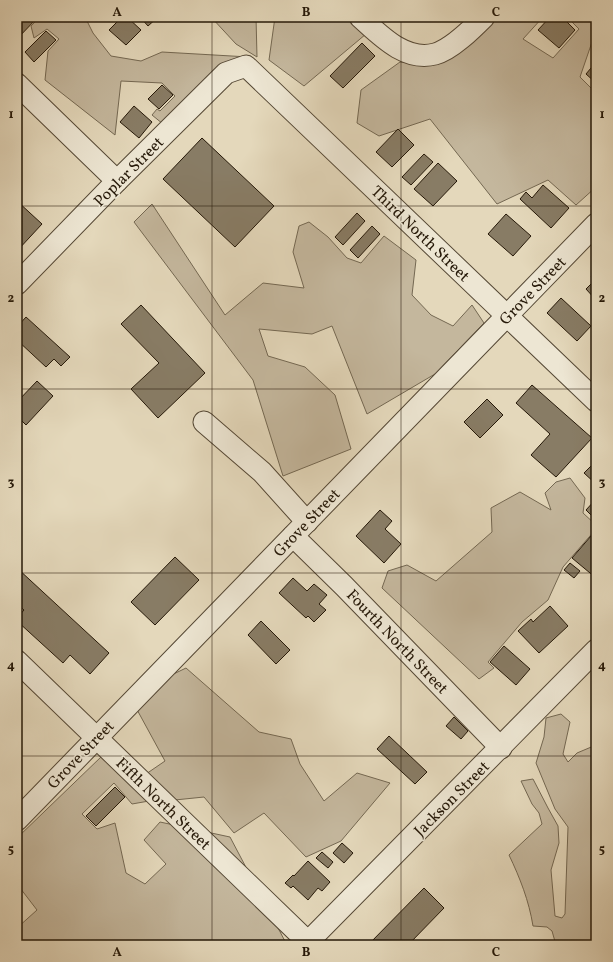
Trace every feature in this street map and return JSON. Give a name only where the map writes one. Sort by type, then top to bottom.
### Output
[{"type":"street","points":[[360,17],[383,38],[415,56],[435,54],[452,45],[484,17]]},
{"type":"street","name":"Poplar Street","points":[[17,284],[117,181],[226,73],[246,66]]},
{"type":"street","name":"Third North Street","points":[[246,66],[596,401]]},
{"type":"street","points":[[17,84],[117,181]]},
{"type":"street","name":"Grove Street","points":[[17,820],[596,224]]},
{"type":"street","points":[[204,422],[262,472],[307,522]]},
{"type":"street","name":"Fourth North Street","points":[[293,536],[344,586],[501,748]]},
{"type":"street","name":"Jackson Street","points":[[308,944],[596,650]]},
{"type":"street","name":"Fifth North Street","points":[[17,661],[308,944]]},
{"type":"shaded area","points":[[40,17],[85,17],[93,33],[111,56],[141,61],[162,52],[249,57],[163,124],[152,115],[157,109],[160,111],[175,96],[162,83],[121,81],[115,135],[45,80],[48,51],[59,39],[47,29],[34,38],[31,26]]},
{"type":"shaded area","points":[[211,17],[256,17],[257,57],[236,44]]},
{"type":"shaded area","points":[[275,17],[351,17],[366,34],[304,86],[269,60]]},
{"type":"shaded area","points":[[493,17],[543,17],[523,39],[553,58],[579,29],[572,22],[577,17],[596,17],[596,38],[592,42],[580,77],[596,93],[596,187],[576,205],[548,180],[497,204],[430,119],[379,136],[357,123],[361,90],[400,62],[421,64]]},
{"type":"shaded area","points":[[152,204],[225,315],[263,283],[304,288],[293,252],[299,226],[309,222],[328,237],[347,258],[361,263],[384,236],[416,260],[412,295],[431,315],[453,326],[472,305],[484,323],[435,374],[367,414],[332,326],[312,334],[259,329],[268,356],[305,367],[335,395],[351,449],[283,476],[253,380],[134,222]]},
{"type":"shaded area","points":[[570,478],[585,498],[583,513],[596,525],[596,529],[563,567],[548,600],[522,622],[488,662],[494,668],[479,679],[382,588],[388,571],[407,565],[436,581],[492,532],[491,508],[520,492],[551,510],[545,493],[556,482]]},
{"type":"shaded area","points":[[186,668],[259,732],[291,739],[300,764],[324,801],[357,773],[390,783],[341,841],[306,857],[264,813],[234,833],[204,797],[165,801],[146,774],[165,761],[135,706],[155,683]]},
{"type":"shaded area","points":[[561,714],[570,722],[563,754],[568,762],[577,753],[596,745],[596,945],[556,945],[552,931],[547,927],[533,926],[524,890],[509,855],[542,824],[539,813],[532,804],[521,781],[533,779],[558,826],[559,843],[551,870],[555,916],[562,918],[565,914],[568,827],[555,809],[536,763],[544,737],[546,718]]},
{"type":"shaded area","points":[[102,756],[149,801],[132,804],[114,783],[82,814],[97,829],[115,823],[126,873],[145,884],[166,864],[144,840],[160,822],[230,837],[287,945],[17,945],[17,928],[37,910],[17,884],[17,838]]},
{"type":"building","points":[[38,17],[17,39],[17,18]]},
{"type":"building","points":[[122,17],[127,17],[141,30],[126,45],[109,30]]},
{"type":"building","points":[[140,17],[158,17],[148,26]]},
{"type":"building","points":[[550,17],[572,17],[567,22],[575,30],[559,48],[538,30]]},
{"type":"building","points":[[46,31],[56,40],[34,62],[25,52]]},
{"type":"building","points":[[362,43],[375,56],[343,88],[330,76]]},
{"type":"building","points":[[596,62],[596,83],[586,74]]},
{"type":"building","points":[[162,85],[173,95],[159,109],[148,99]]},
{"type":"building","points":[[134,106],[152,122],[139,138],[120,122]]},
{"type":"building","points":[[398,129],[414,145],[392,167],[376,152]]},
{"type":"building","points":[[202,138],[274,206],[235,247],[163,179]]},
{"type":"building","points":[[424,154],[433,162],[411,185],[402,177]]},
{"type":"building","points":[[438,163],[457,181],[433,206],[414,189]]},
{"type":"building","points":[[543,185],[569,208],[551,228],[520,199],[526,192],[532,198]]},
{"type":"building","points":[[17,201],[42,224],[17,251]]},
{"type":"building","points":[[357,213],[365,221],[343,245],[335,237]]},
{"type":"building","points":[[506,214],[531,236],[513,256],[488,234]]},
{"type":"building","points":[[372,226],[380,234],[358,258],[350,250]]},
{"type":"building","points":[[596,271],[596,300],[586,289],[595,280],[591,277]]},
{"type":"building","points":[[561,298],[591,326],[577,341],[547,313]]},
{"type":"building","points":[[141,305],[205,373],[158,418],[131,389],[159,363],[121,324]]},
{"type":"building","points":[[26,317],[70,357],[61,366],[54,359],[46,367],[17,340],[17,327]]},
{"type":"building","points":[[37,381],[53,396],[26,425],[17,416],[17,402]]},
{"type":"building","points":[[532,385],[592,438],[556,477],[531,455],[550,434],[516,403]]},
{"type":"building","points":[[487,399],[503,415],[480,438],[464,422]]},
{"type":"building","points":[[596,461],[596,484],[584,473]]},
{"type":"building","points":[[596,499],[596,520],[586,510]]},
{"type":"building","points":[[380,510],[392,521],[385,529],[401,544],[384,563],[356,536]]},
{"type":"building","points":[[591,536],[596,540],[596,578],[572,558]]},
{"type":"building","points":[[175,557],[199,580],[155,625],[131,602]]},
{"type":"building","points":[[570,563],[580,571],[574,578],[564,570]]},
{"type":"building","points":[[17,568],[109,653],[90,674],[70,655],[63,663],[17,621],[17,618],[24,610],[17,604]]},
{"type":"building","points":[[293,578],[307,591],[314,584],[327,595],[319,604],[326,610],[314,622],[308,616],[306,618],[279,593]]},
{"type":"building","points":[[550,606],[568,626],[539,653],[518,631],[531,619],[533,622]]},
{"type":"building","points":[[261,621],[290,650],[276,664],[248,635]]},
{"type":"building","points":[[504,646],[530,669],[516,685],[490,662]]},
{"type":"building","points":[[454,717],[468,731],[461,739],[446,726]]},
{"type":"building","points":[[389,736],[427,772],[415,784],[377,749]]},
{"type":"building","points":[[115,787],[125,797],[96,826],[86,816]]},
{"type":"building","points":[[342,843],[353,853],[344,863],[333,853]]},
{"type":"building","points":[[322,852],[333,862],[328,868],[316,858]]},
{"type":"building","points":[[308,861],[330,882],[322,891],[318,888],[308,900],[293,886],[291,888],[285,883]]},
{"type":"building","points":[[424,888],[444,908],[408,945],[368,945]]}]
